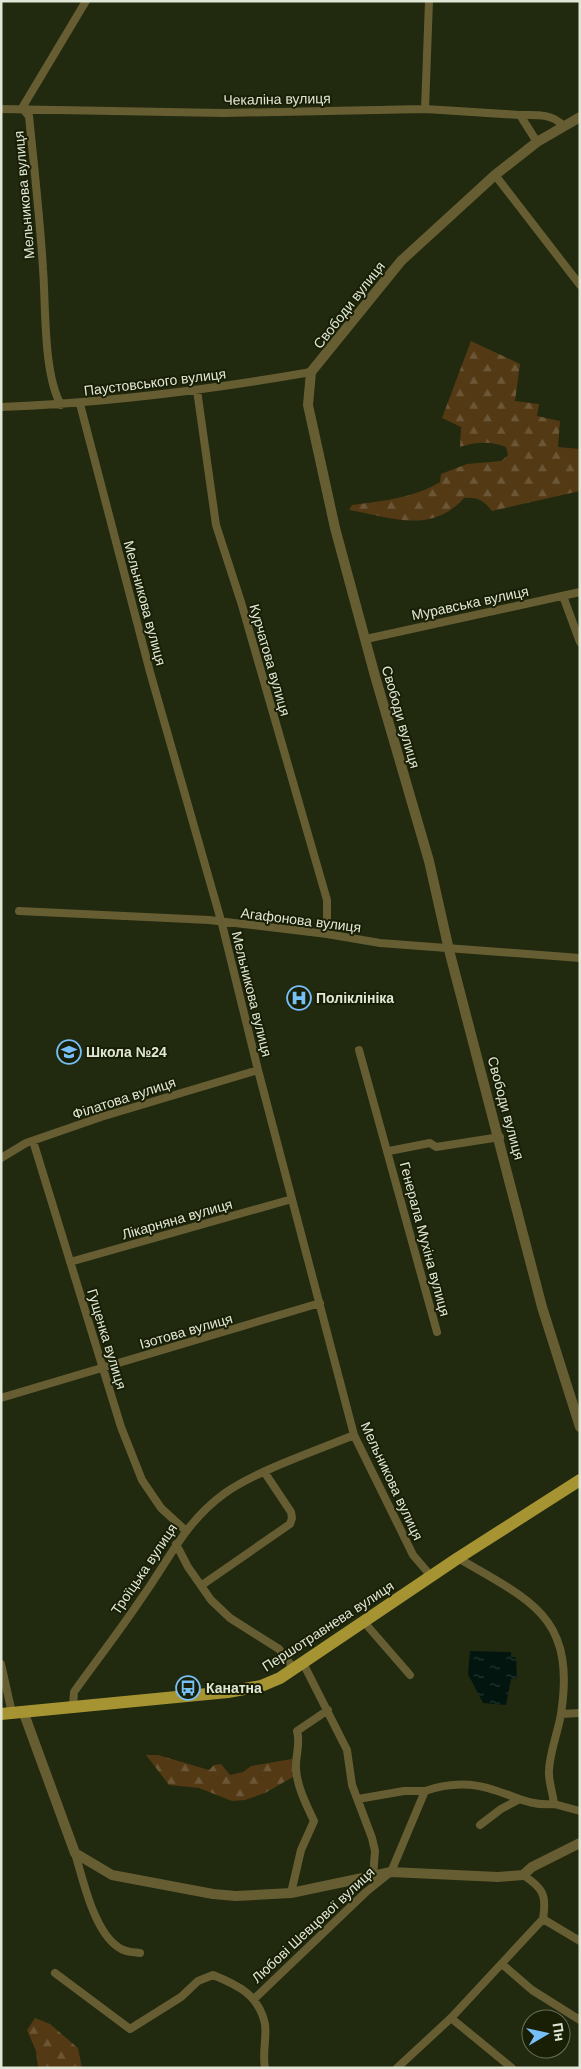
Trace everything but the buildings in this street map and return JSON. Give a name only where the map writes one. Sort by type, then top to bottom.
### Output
[{"type":"main road","name":"Першотравнева вулиця","points":[[12,1713],[228,1692],[261,1686],[299,1666],[458,1558],[580,1480]]},
{"type":"street","points":[[22,108],[86,1]]},
{"type":"street","points":[[425,109],[429,1]]},
{"type":"street","name":"Мельникова вулиця","points":[[22,108],[29,116],[43,267],[46,336],[50,366],[60,405]]},
{"type":"street","name":"Чекаліна вулиця","points":[[1,109],[224,113],[425,109],[550,117],[559,121],[563,126]]},
{"type":"street","points":[[520,115],[537,142]]},
{"type":"street","name":"Свободи вулиця","points":[[580,117],[537,142],[495,175],[400,261],[311,372],[308,405],[335,528],[429,861],[449,950],[500,1137],[542,1306],[580,1427]]},
{"type":"street","points":[[495,175],[580,285]]},
{"type":"street","name":"Паустовського вулиця","points":[[1,407],[80,404],[197,390],[311,372]]},
{"type":"street","name":"Курчатова вулиця","points":[[197,390],[216,525],[241,602],[328,900],[327,934]]},
{"type":"street","name":"Мельникова вулиця","points":[[80,404],[150,672],[222,924],[258,1070],[354,1435],[413,1555],[431,1576]]},
{"type":"street","name":"Муравська вулиця","points":[[366,639],[580,592]]},
{"type":"street","points":[[563,596],[580,642]]},
{"type":"street","name":"Агафонова вулиця","points":[[19,911],[208,920],[222,924],[327,934],[380,943],[449,950],[580,958]]},
{"type":"street","name":"Генерала Мухіна вулиця","points":[[359,1050],[389,1151],[437,1332]]},
{"type":"street","name":"Філатова вулиця","points":[[1,1158],[33,1141],[100,1117],[258,1070]]},
{"type":"street","name":"Генерала Мухіна вулиця","points":[[389,1151],[430,1143],[436,1148],[500,1137]]},
{"type":"street","name":"Гущенка вулиця","points":[[33,1141],[121,1427],[142,1480],[161,1508],[185,1530]]},
{"type":"street","name":"Лікарняна вулиця","points":[[70,1262],[292,1199]]},
{"type":"street","name":"Ізотова вулиця","points":[[1,1398],[320,1303]]},
{"type":"street","name":"Троїцька вулиця","points":[[73,1706],[74,1692],[144,1596],[185,1530],[226,1493],[265,1473],[354,1435]]},
{"type":"street","points":[[202,1585],[290,1524],[291,1512],[265,1473]]},
{"type":"street","points":[[176,1544],[188,1567],[211,1600],[223,1612],[279,1649],[299,1666],[328,1710],[347,1750],[352,1785],[375,1851],[373,1878]]},
{"type":"street","points":[[458,1558],[526,1598],[542,1613],[553,1630],[564,1662],[561,1714],[549,1770],[554,1804]]},
{"type":"street","points":[[364,1622],[410,1675]]},
{"type":"street","points":[[1,1664],[12,1713],[75,1853],[104,1935],[117,1947],[126,1951],[140,1953]]},
{"type":"street","points":[[291,1893],[301,1850],[314,1821],[304,1800],[296,1770],[299,1738],[297,1731],[328,1710]]},
{"type":"street","points":[[561,1714],[580,1713]]},
{"type":"street","points":[[358,1799],[404,1791],[425,1791],[440,1786],[461,1784],[495,1790],[518,1800],[540,1805],[554,1804],[580,1811]]},
{"type":"street","points":[[391,1872],[425,1791]]},
{"type":"street","points":[[480,1825],[501,1809],[518,1800]]},
{"type":"street","name":"Любові Шевцової вулиця","points":[[75,1853],[112,1875],[213,1894],[252,1896],[291,1893],[373,1878],[391,1872],[498,1878],[523,1875],[532,1867],[580,1843]]},
{"type":"street","name":"Любові Шевцової вулиця","points":[[254,1999],[366,1892],[391,1872]]},
{"type":"street","points":[[397,2068],[451,2018],[543,1919],[545,1909],[544,1894],[536,1883],[523,1875]]},
{"type":"street","points":[[543,1919],[580,1941]]},
{"type":"street","points":[[502,1964],[532,1990],[580,2020]]},
{"type":"street","points":[[55,1974],[130,2029],[181,1997],[198,1981],[213,1975],[233,1983],[254,1999],[265,2025],[263,2059],[265,2068]]},
{"type":"street","points":[[451,2018],[512,2068]]},
{"type":"green space","points":[[471,341],[520,364],[515,401],[539,404],[537,416],[560,421],[558,447],[580,449],[580,491],[492,511],[480,500],[464,498],[451,509],[438,516],[424,520],[395,519],[349,510],[352,505],[398,498],[420,492],[440,482],[441,474],[467,464],[501,461],[508,455],[506,447],[489,443],[477,443],[460,447],[461,427],[442,418]]},
{"type":"green space","points":[[146,1755],[158,1755],[209,1770],[214,1765],[221,1764],[230,1775],[243,1772],[251,1766],[292,1759],[293,1777],[265,1793],[245,1800],[232,1801],[199,1788],[169,1785]]},
{"type":"green space","points":[[35,2018],[50,2024],[78,2048],[82,2068],[38,2068],[36,2051],[27,2030]]},
{"type":"water","points":[[470,1651],[511,1652],[511,1657],[516,1657],[517,1678],[511,1679],[506,1705],[483,1703],[468,1674]]},
{"type":"place","name":"Поліклініка","points":[[299,998]]},
{"type":"place","name":"Школа №24","points":[[69,1052]]},
{"type":"place","name":"Канатна","points":[[188,1688]]}]
